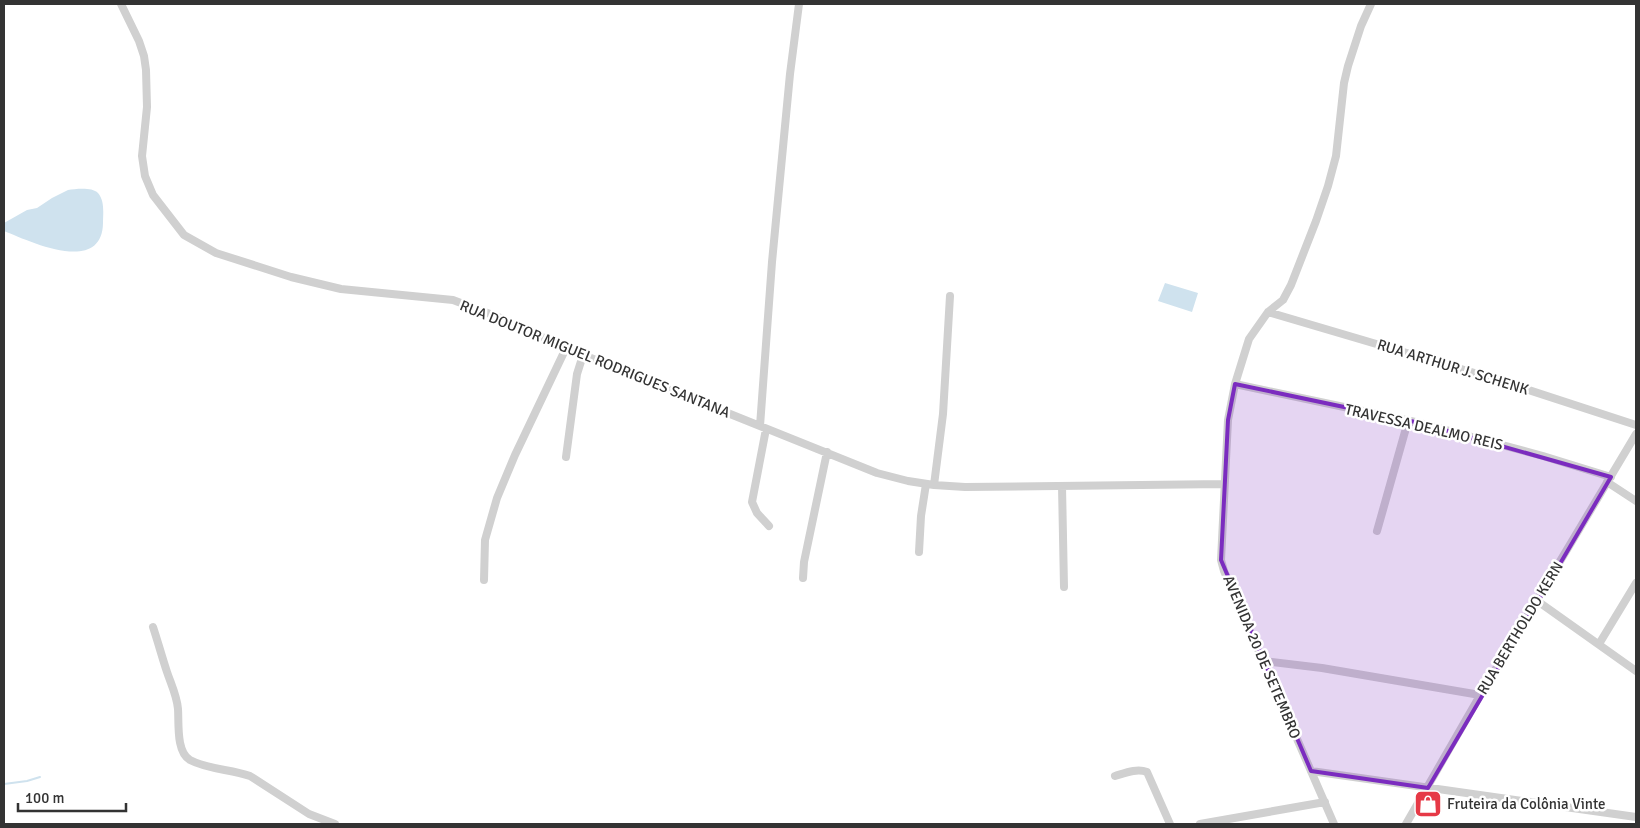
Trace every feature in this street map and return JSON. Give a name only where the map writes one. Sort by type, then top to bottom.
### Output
[{"type":"street","name":"RUA DOUTOR MIGUEL RODRIGUES SANTANA","points":[[121,4],[139,41],[146,70],[147,107],[142,156],[145,176],[153,195],[184,235],[216,253],[291,277],[341,289],[453,300],[763,428],[877,473],[908,481],[930,485],[965,487],[1224,484]]},
{"type":"street","points":[[769,526],[757,513],[752,502],[763,428],[773,252],[790,74],[799,4]]},
{"type":"street","name":"AVENIDA 20 DE SETEMBRO","points":[[1334,824],[1221,560],[1224,484],[1228,420],[1235,384],[1249,338],[1268,312],[1282,300],[1291,285],[1328,186],[1339,138],[1344,83],[1353,48],[1371,4]]},
{"type":"street","points":[[919,552],[921,516],[930,485],[943,414],[950,296]]},
{"type":"street","name":"RUA ARTHUR J. SCHENK","points":[[1268,312],[1495,380],[1636,425]]},
{"type":"street","points":[[484,580],[485,540],[497,498],[515,454],[566,348]]},
{"type":"street","points":[[566,457],[577,374],[584,355]]},
{"type":"street","name":"TRAVESSA DEALMO REIS","points":[[1235,384],[1408,421],[1544,456],[1609,480],[1636,501]]},
{"type":"street","points":[[1377,531],[1408,421]]},
{"type":"street","name":"RUA BERTHOLDO KERN","points":[[1406,824],[1536,600],[1636,434]]},
{"type":"street","points":[[804,578],[804,562],[827,452]]},
{"type":"street","points":[[1062,486],[1064,587]]},
{"type":"street","points":[[1599,644],[1636,584]]},
{"type":"street","points":[[1536,600],[1636,671]]},
{"type":"street","points":[[153,627],[174,689],[184,754],[190,759],[215,768],[250,776],[309,814],[335,824]]},
{"type":"street","points":[[1263,661],[1322,668],[1480,695]]},
{"type":"street","points":[[1115,776],[1135,770],[1147,772],[1170,824]]},
{"type":"street","points":[[1311,772],[1636,817]]},
{"type":"street","points":[[1200,824],[1325,802]]},
{"type":"highlighted area","points":[[1235,384],[1420,423],[1611,477],[1428,788],[1311,771],[1221,560],[1228,420]]},
{"type":"water","points":[[68,190],[92,190],[98,193],[102,200],[103,223],[99,239],[91,248],[78,251],[62,251],[4,231],[4,223],[27,210],[37,208]]},
{"type":"water","points":[[1165,283],[1198,293],[1192,312],[1158,301]]},
{"type":"waterway","points":[[4,784],[40,777]]},
{"type":"place","name":"Fruteira da Colônia Vinte","points":[[1428,804]]}]
